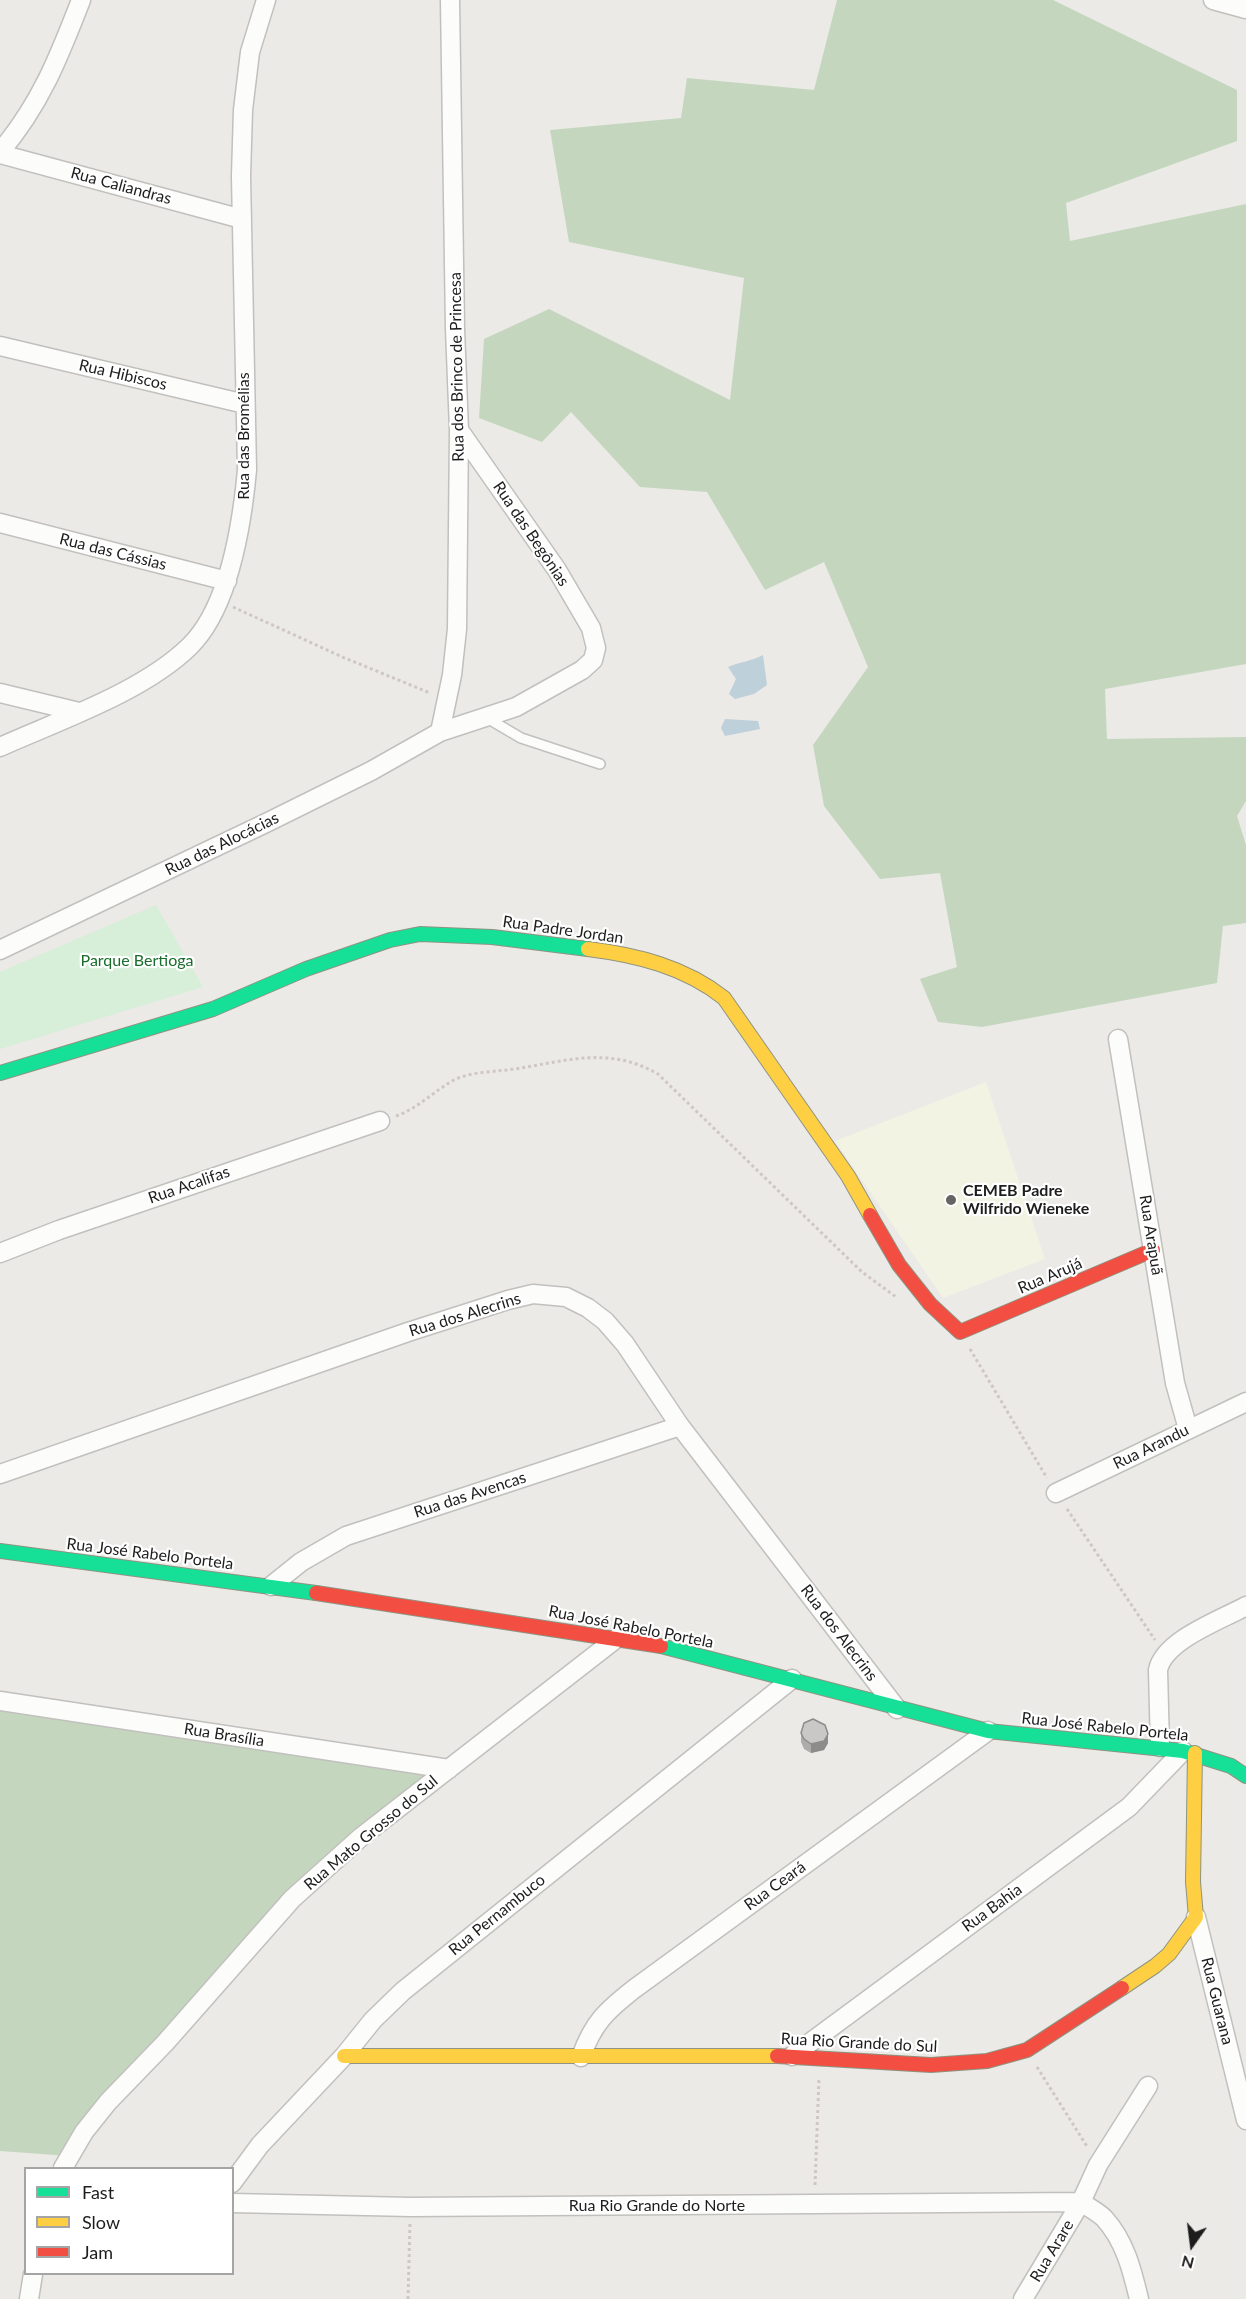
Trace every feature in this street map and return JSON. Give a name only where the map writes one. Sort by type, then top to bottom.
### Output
[{"type":"street","points":[[0,153],[21,127],[39,98],[81,0]]},
{"type":"street","name":"Rua das Bromélias","points":[[0,747],[126,691],[160,671],[191,645],[209,620],[226,581],[243,512],[247,470],[241,154],[246,81],[250,52],[266,0]]},
{"type":"street","name":"Rua dos Brinco de Princesa","points":[[440,732],[456,653],[457,629],[459,430],[455,329],[450,0]]},
{"type":"street","points":[[1213,0],[1246,9]]},
{"type":"street","name":"Rua Caliandras","points":[[0,153],[242,219]]},
{"type":"street","name":"Rua Hibiscos","points":[[0,346],[245,404]]},
{"type":"street","name":"Rua das Begônias","points":[[459,430],[557,570],[591,628],[596,643],[595,656],[582,670],[516,707],[485,717]]},
{"type":"street","name":"Rua das Cássias","points":[[0,523],[226,581]]},
{"type":"street","points":[[0,693],[79,712]]},
{"type":"street","points":[[440,732],[485,717]]},
{"type":"street","name":"Rua das Alocácias","points":[[0,950],[371,771],[440,732]]},
{"type":"street","name":"Rua Padre Jordan","points":[[0,1073],[213,1009],[306,969],[363,948],[420,934],[492,937],[613,952],[651,960],[704,982],[724,998],[848,1176],[899,1265],[930,1304],[960,1332]]},
{"type":"street","name":"Rua Arapuã","points":[[1118,1039],[1175,1383],[1188,1430]]},
{"type":"street","name":"Rua Acalifas","points":[[0,1253],[59,1230],[380,1121]]},
{"type":"street","name":"Rua Arujá","points":[[960,1332],[1153,1250]]},
{"type":"street","name":"Rua dos Alecrins","points":[[0,1474],[408,1332],[508,1300],[533,1294],[566,1297],[588,1308],[605,1321],[625,1344],[680,1426],[897,1709]]},
{"type":"street","name":"Rua Arandu","points":[[1056,1493],[1246,1402]]},
{"type":"street","name":"Rua das Avencas","points":[[271,1586],[301,1562],[346,1536],[680,1426]]},
{"type":"street","name":"Rua José Rabelo Portela","points":[[0,1551],[271,1586],[617,1638],[675,1649],[988,1731],[1160,1747],[1189,1752],[1238,1763],[1246,1776]]},
{"type":"street","points":[[1160,1747],[1158,1670],[1161,1658],[1181,1641],[1246,1606]]},
{"type":"street","name":"Rua Mato Grosso do Sul","points":[[64,2167],[84,2132],[108,2102],[165,2043],[292,1899],[361,1837],[617,1638]]},
{"type":"street","name":"Rua Pernambuco","points":[[234,2180],[260,2145],[344,2056],[373,2020],[403,1991],[792,1679]]},
{"type":"street","name":"Rua Brasília","points":[[0,1701],[449,1769]]},
{"type":"street","name":"Rua Ceará","points":[[581,2057],[588,2035],[598,2020],[614,2005],[988,1731]]},
{"type":"street","points":[[1189,1752],[1192,1882],[1196,1917]]},
{"type":"street","name":"Rua Bahia","points":[[792,2056],[1129,1807],[1189,1752]]},
{"type":"street","name":"Rua Rio Grande do Sul","points":[[344,2056],[792,2056],[931,2065],[987,2061],[1027,2050],[1155,1966],[1170,1954],[1196,1917]]},
{"type":"street","name":"Rua Guarana","points":[[1196,1917],[1246,2120]]},
{"type":"street","name":"Rua Arare","points":[[1023,2299],[1081,2202],[1098,2165],[1148,2086]]},
{"type":"street","points":[[1081,2202],[1103,2217],[1114,2232],[1126,2253],[1139,2299]]},
{"type":"street","name":"Rua Rio Grande do Norte","points":[[234,2203],[411,2207],[1081,2202]]},
{"type":"street","points":[[29,2299],[33,2275]]},
{"type":"lane","points":[[485,717],[522,738],[600,764]]},
{"type":"path","points":[[218,600],[340,656],[446,699]]},
{"type":"path","points":[[380,1121],[400,1115],[456,1079],[480,1072],[508,1070],[588,1056],[615,1058],[642,1064],[658,1074],[862,1272],[892,1295],[930,1304]]},
{"type":"path","points":[[1027,2050],[1098,2165]]},
{"type":"path","points":[[814,2205],[820,2059]]},
{"type":"path","points":[[408,2299],[411,2207]]},
{"type":"shaded area","name":"CEMEB Padre Wilfrido Wieneke","points":[[986,1082],[1045,1259],[943,1298],[835,1141]]},
{"type":"green space","points":[[837,0],[1053,0],[1237,90],[1237,141],[1066,203],[1070,241],[1246,204],[1246,664],[1105,689],[1107,739],[1246,737],[1246,801],[1237,816],[1246,845],[1246,923],[1223,926],[1217,983],[982,1027],[938,1022],[920,979],[957,967],[940,873],[880,879],[824,806],[813,745],[868,667],[824,562],[765,590],[707,492],[640,487],[571,412],[542,442],[479,418],[484,339],[549,309],[730,400],[744,278],[569,242],[550,130],[681,118],[687,78],[814,90]]},
{"type":"green space","name":"Parque Bertioga","points":[[156,905],[203,987],[0,1049],[0,972]]},
{"type":"green space","points":[[0,1701],[449,1769],[238,1959],[69,2156],[0,2151]]},
{"type":"water","points":[[763,655],[767,685],[754,694],[735,699],[729,694],[736,679],[728,667]]},
{"type":"water","points":[[725,719],[758,721],[760,729],[725,736],[721,728]]},
{"type":"building","points":[[813,1719],[825,1725],[828,1734],[824,1741],[811,1744],[804,1739],[801,1733],[804,1723]]},
{"type":"traffic: fast","points":[[0,1073],[213,1009],[306,969],[390,940],[420,934],[492,937],[588,949]]},
{"type":"traffic: fast","points":[[0,1551],[316,1593]]},
{"type":"traffic: fast","points":[[661,1646],[988,1731],[1183,1751],[1231,1766],[1246,1776]]},
{"type":"traffic: slow","points":[[588,949],[642,959],[677,970],[724,998],[848,1176],[870,1215]]},
{"type":"traffic: slow","points":[[1122,1988],[1169,1954],[1196,1917],[1193,1882],[1195,1753]]},
{"type":"traffic: slow","points":[[344,2056],[777,2056]]},
{"type":"traffic: jam","points":[[870,1215],[899,1265],[930,1304],[960,1332],[1153,1250]]},
{"type":"traffic: jam","points":[[316,1593],[661,1646]]},
{"type":"traffic: jam","points":[[777,2056],[931,2065],[987,2061],[1027,2050],[1122,1988]]},
{"type":"place","name":"CEMEB Padre Wilfrido Wieneke","points":[[951,1200]]}]
